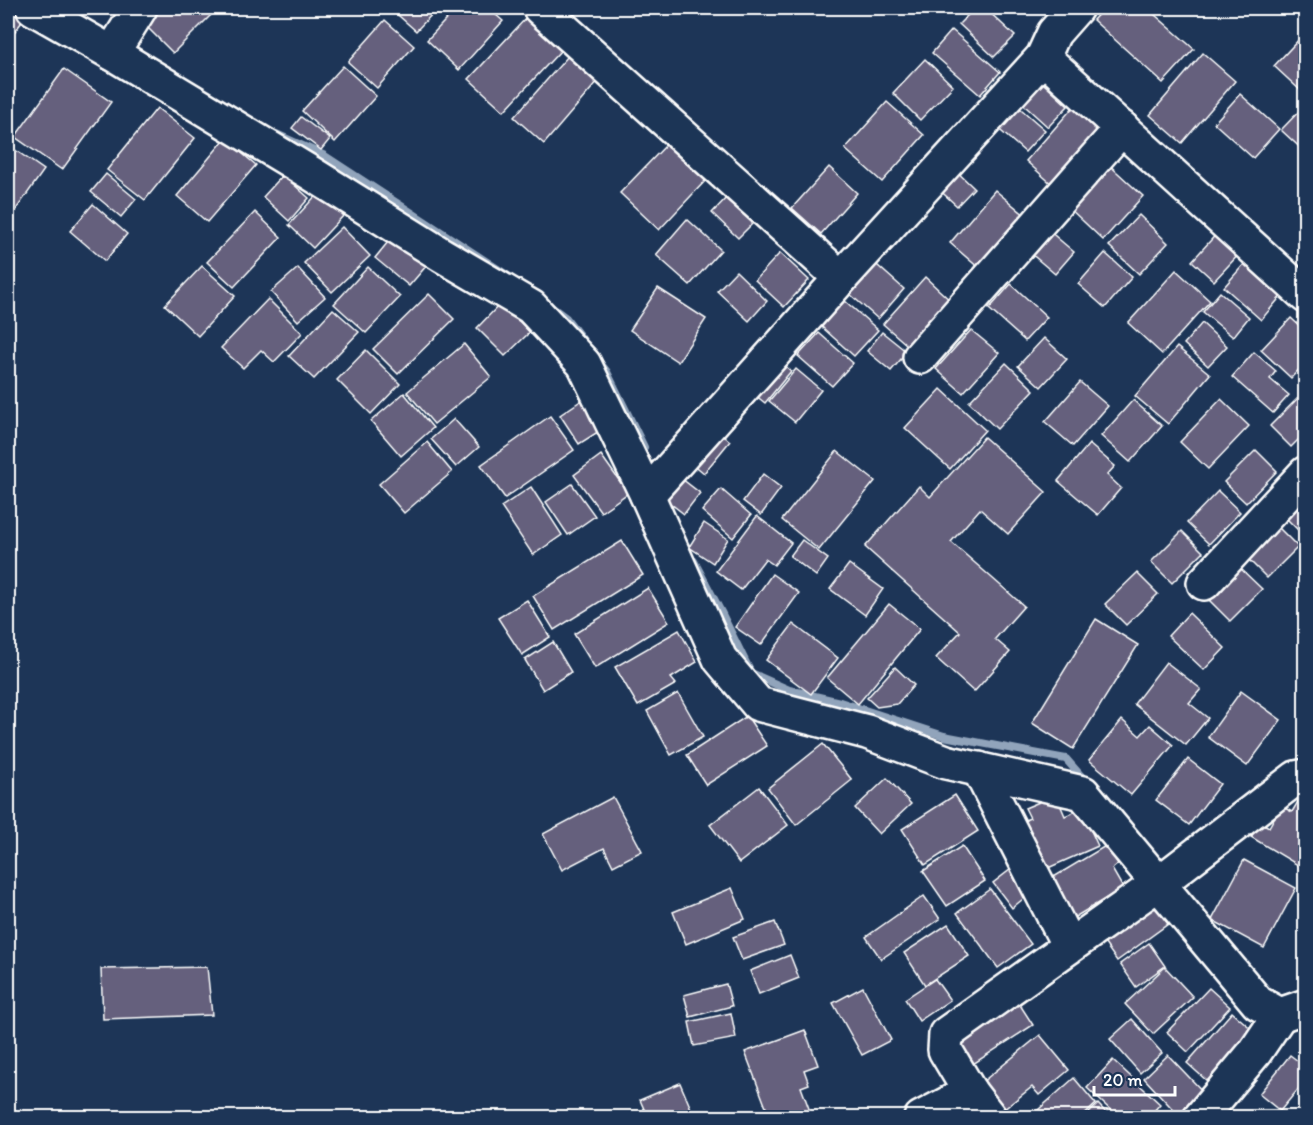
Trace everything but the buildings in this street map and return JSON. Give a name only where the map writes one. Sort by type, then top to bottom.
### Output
[{"type":"lane","points":[[33,8],[112,52],[442,255],[531,307],[584,364],[647,495],[720,659],[759,704],[867,732],[946,762],[1083,793],[1258,1003],[1293,1011],[1200,1118]]},
{"type":"lane","points":[[112,52],[140,8]]},
{"type":"lane","points":[[540,8],[841,278]]},
{"type":"lane","points":[[647,495],[1043,57],[1054,33],[1076,8]]},
{"type":"lane","points":[[1043,57],[1305,296]]},
{"type":"lane","points":[[920,357],[1122,128]]},
{"type":"lane","points":[[1204,583],[1305,472]]},
{"type":"lane","points":[[979,769],[1069,946]]},
{"type":"lane","points":[[990,1118],[970,1092],[945,1050],[946,1034],[1159,883],[1296,778],[1305,776]]},
{"type":"lane","points":[[921,1118],[970,1092]]},
{"type":"waterway","points":[[276,134],[325,156],[510,277]]},
{"type":"waterway","points":[[550,306],[566,318],[582,339]]},
{"type":"waterway","points":[[597,359],[607,372],[644,447]]},
{"type":"waterway","points":[[694,561],[751,673],[789,690],[840,702],[944,736],[1066,759],[1087,783]]}]
